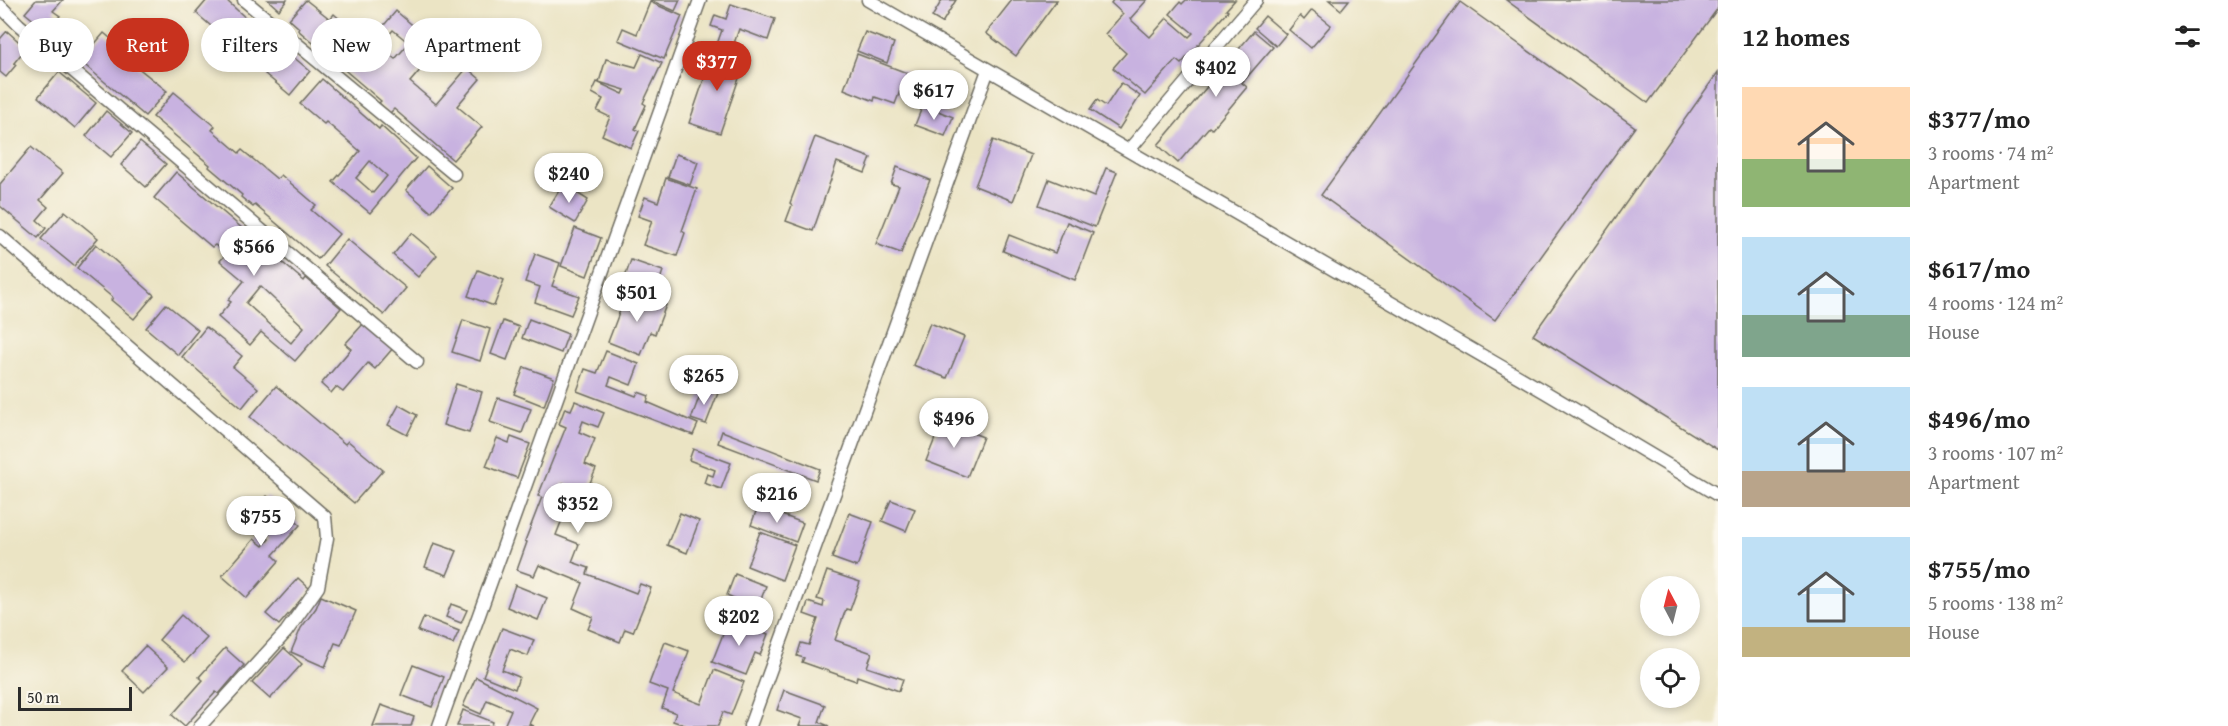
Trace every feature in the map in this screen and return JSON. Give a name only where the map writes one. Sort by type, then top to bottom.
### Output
[{"type":"street","points":[[244,0],[454,174]]},
{"type":"street","points":[[440,726],[700,0]]},
{"type":"street","points":[[868,0],[1718,495]]},
{"type":"street","points":[[1129,150],[1256,0]]},
{"type":"street","points":[[2,5],[19,26],[417,362]]},
{"type":"street","points":[[750,726],[988,70]]},
{"type":"street","points":[[0,236],[324,517],[327,538],[318,587],[286,632],[200,726]]},
{"type":"building","points":[[36,0],[63,0],[53,11],[60,16],[58,18],[31,18],[25,13]]},
{"type":"building","points":[[207,0],[226,0],[246,18],[202,18],[196,13]]},
{"type":"building","points":[[268,0],[287,0],[279,10]]},
{"type":"building","points":[[306,0],[329,18],[311,18],[311,41],[299,31],[299,18],[290,18]]},
{"type":"building","points":[[650,0],[680,0],[675,11]]},
{"type":"building","points":[[942,0],[956,0],[942,23],[932,17]]},
{"type":"building","points":[[1012,0],[1057,0],[1016,56],[986,33]]},
{"type":"building","points":[[1113,0],[1147,0],[1130,19],[1150,37],[1167,18],[1189,37],[1193,33],[1170,14],[1180,2],[1182,4],[1186,0],[1235,0],[1181,64],[1176,60],[1145,95],[1113,68],[1126,53],[1105,34],[1123,14],[1111,3]]},
{"type":"building","points":[[1329,0],[1349,0],[1341,10]]},
{"type":"building","points":[[1506,0],[1718,0],[1718,8],[1648,103]]},
{"type":"building","points":[[650,2],[682,16],[664,59],[618,40],[623,28],[637,34]]},
{"type":"building","points":[[1460,2],[1635,127],[1495,320],[1321,195]]},
{"type":"building","points":[[731,4],[775,19],[768,40],[739,29],[731,52],[716,47],[722,30],[711,26],[715,15],[726,19]]},
{"type":"building","points":[[1312,10],[1331,25],[1311,48],[1289,30],[1300,16],[1304,20]]},
{"type":"building","points":[[396,11],[404,18],[404,39],[392,31],[392,18],[390,18]]},
{"type":"building","points":[[1265,16],[1286,34],[1276,46],[1255,28]]},
{"type":"building","points":[[7,31],[18,41],[18,58],[14,63],[16,65],[6,77],[0,72],[0,39]]},
{"type":"building","points":[[1254,31],[1273,47],[1242,83],[1247,87],[1212,129],[1209,127],[1178,163],[1158,145]]},
{"type":"building","points":[[865,32],[894,43],[887,63],[857,51]]},
{"type":"building","points":[[104,33],[106,35],[106,72],[143,72],[167,91],[145,116],[93,72],[94,45]]},
{"type":"building","points":[[404,49],[404,72],[419,72],[410,82],[436,104],[464,72],[472,72],[480,79],[457,106],[482,127],[453,160],[394,109],[390,113],[379,103],[381,101],[347,72],[392,72],[392,57],[395,59]]},
{"type":"building","points":[[714,50],[745,61],[720,133],[689,123]]},
{"type":"building","points":[[642,54],[662,63],[643,103],[646,105],[635,129],[639,131],[631,148],[602,135],[610,117],[597,111],[603,99],[592,93],[597,82],[623,94],[625,90],[599,82],[606,59],[636,67]]},
{"type":"building","points":[[857,54],[907,73],[895,104],[875,97],[874,101],[844,89]]},
{"type":"building","points":[[299,62],[310,71],[290,95],[265,74],[267,72],[299,72]]},
{"type":"building","points":[[59,72],[96,103],[75,128],[38,97]]},
{"type":"building","points":[[1718,72],[1718,450],[1533,335]]},
{"type":"building","points":[[322,79],[379,129],[381,126],[416,158],[370,213],[333,182],[360,151],[326,122],[324,124],[300,104]],"holes":[[[370,161],[387,176],[373,193],[356,178]]]},
{"type":"building","points":[[1121,83],[1140,96],[1119,129],[1090,110],[1097,100],[1106,106]]},
{"type":"building","points":[[174,92],[215,126],[212,130],[239,153],[242,150],[277,179],[281,175],[316,205],[311,210],[339,234],[318,259],[255,205],[253,207],[241,197],[242,195],[209,167],[210,165],[153,117]]},
{"type":"building","points":[[923,105],[953,117],[945,136],[915,125]]},
{"type":"building","points":[[106,111],[132,133],[111,157],[86,136]]},
{"type":"building","points":[[815,137],[871,158],[865,173],[837,162],[813,231],[786,221],[792,205],[790,203]]},
{"type":"building","points":[[993,140],[1031,155],[1013,201],[975,186]]},
{"type":"building","points":[[140,142],[166,164],[146,187],[121,165]]},
{"type":"building","points":[[31,147],[63,173],[40,200],[48,207],[37,220],[46,228],[38,238],[0,206],[0,184]]},
{"type":"building","points":[[676,154],[698,162],[690,185],[668,177]]},
{"type":"building","points":[[427,166],[452,188],[431,212],[406,190]]},
{"type":"building","points":[[897,167],[930,180],[901,253],[876,244],[899,186],[891,184]]},
{"type":"building","points":[[1106,168],[1117,172],[1095,227],[1039,205],[1049,179],[1094,197]]},
{"type":"building","points":[[176,172],[304,281],[306,278],[341,308],[295,361],[261,332],[250,345],[218,317],[231,302],[228,300],[244,281],[220,261],[226,254],[215,245],[212,247],[154,198]],"holes":[[[260,286],[304,327],[291,343],[246,303]]]},
{"type":"building","points":[[666,178],[697,189],[682,231],[685,233],[677,256],[643,245],[652,221],[638,216],[645,197],[658,202]]},
{"type":"building","points":[[563,184],[588,200],[575,223],[549,207]]},
{"type":"building","points":[[65,211],[98,238],[74,266],[41,239]]},
{"type":"building","points":[[1067,222],[1093,233],[1075,280],[1003,251],[1009,235],[1055,253]]},
{"type":"building","points":[[575,228],[601,238],[587,276],[561,266]]},
{"type":"building","points":[[411,233],[437,255],[418,277],[393,255]]},
{"type":"building","points":[[347,239],[406,288],[384,315],[325,266]]},
{"type":"building","points":[[96,244],[154,295],[134,319],[77,268]]},
{"type":"building","points":[[535,254],[560,263],[552,286],[579,296],[571,315],[535,302],[540,287],[525,282]]},
{"type":"building","points":[[631,260],[663,271],[655,294],[623,283]]},
{"type":"building","points":[[478,270],[504,280],[494,306],[468,296]]},
{"type":"building","points":[[631,291],[666,305],[655,334],[650,332],[641,355],[608,342],[621,308],[624,309]]},
{"type":"building","points":[[166,304],[198,330],[178,355],[146,328]]},
{"type":"building","points":[[529,319],[568,334],[561,353],[522,338]]},
{"type":"building","points":[[463,320],[490,329],[480,361],[452,352]]},
{"type":"building","points":[[503,321],[519,327],[507,360],[491,354]]},
{"type":"building","points":[[365,322],[394,347],[375,369],[368,363],[343,392],[336,387],[331,393],[321,384],[351,349],[345,344]]},
{"type":"building","points":[[930,323],[964,337],[947,378],[913,365]]},
{"type":"building","points":[[206,327],[242,356],[233,367],[258,388],[242,408],[182,357]]},
{"type":"building","points":[[606,351],[639,364],[631,385],[611,377],[608,385],[636,396],[638,392],[649,396],[647,402],[698,424],[693,435],[577,391],[585,369],[597,373]]},
{"type":"building","points":[[524,367],[554,378],[544,406],[514,394]]},
{"type":"building","points":[[456,384],[482,392],[469,433],[443,425]]},
{"type":"building","points":[[276,386],[345,444],[348,441],[383,470],[354,503],[250,417]]},
{"type":"building","points":[[703,387],[718,393],[706,424],[691,419]]},
{"type":"building","points":[[498,398],[531,409],[522,433],[490,422]]},
{"type":"building","points":[[575,401],[604,413],[598,427],[583,421],[579,432],[595,439],[585,464],[596,469],[586,492],[563,483],[556,503],[567,507],[556,535],[579,544],[572,562],[589,568],[587,574],[636,593],[640,584],[651,588],[633,632],[625,629],[620,642],[588,629],[593,617],[573,608],[583,583],[539,565],[534,576],[517,570],[527,542],[525,541],[542,497],[538,496],[566,427],[559,424],[565,408],[571,410]]},
{"type":"building","points":[[399,405],[417,415],[407,435],[388,425]]},
{"type":"building","points":[[942,421],[983,437],[967,477],[926,461]]},
{"type":"building","points":[[722,431],[820,469],[816,480],[718,443]]},
{"type":"building","points":[[511,437],[530,444],[517,478],[486,466],[497,438],[509,443]]},
{"type":"building","points":[[693,449],[731,463],[721,489],[704,483],[707,474],[713,476],[715,470],[689,460]]},
{"type":"building","points":[[267,496],[300,525],[273,555],[279,561],[247,598],[222,576],[254,539],[263,546],[269,539],[246,519]]},
{"type":"building","points":[[891,500],[915,509],[906,531],[882,521]]},
{"type":"building","points":[[758,506],[803,523],[796,542],[751,525]]},
{"type":"building","points":[[680,513],[699,521],[687,553],[667,545]]},
{"type":"building","points":[[849,513],[873,522],[857,567],[832,558]]},
{"type":"building","points":[[760,532],[795,545],[782,580],[747,566]]},
{"type":"building","points":[[434,543],[457,551],[447,575],[425,567]]},
{"type":"building","points":[[827,571],[860,582],[850,610],[846,609],[835,640],[872,653],[867,667],[903,679],[899,691],[857,676],[856,681],[802,662],[804,658],[797,656],[801,643],[809,645],[818,619],[804,614],[808,602],[823,607],[824,601],[817,599]]},
{"type":"building","points":[[735,574],[766,586],[757,610],[744,606],[745,603],[727,595]]},
{"type":"building","points":[[298,578],[310,589],[279,625],[266,614]]},
{"type":"building","points":[[515,585],[547,598],[538,620],[507,607]]},
{"type":"building","points":[[321,596],[356,611],[341,645],[335,643],[325,667],[291,652],[301,628],[316,608]]},
{"type":"building","points":[[451,604],[467,610],[461,623],[446,617]]},
{"type":"building","points":[[181,615],[207,638],[185,662],[159,640]]},
{"type":"building","points":[[424,617],[459,631],[453,644],[418,631]]},
{"type":"building","points":[[729,619],[768,634],[760,655],[755,653],[746,675],[712,662]]},
{"type":"building","points":[[502,628],[534,640],[528,656],[510,649],[502,670],[519,677],[515,689],[483,676]]},
{"type":"building","points":[[665,642],[689,651],[673,693],[701,704],[714,670],[744,682],[731,715],[723,712],[718,726],[687,726],[673,721],[676,713],[662,708],[668,691],[649,684]]},
{"type":"building","points":[[145,646],[168,667],[144,692],[122,671]]},
{"type":"building","points":[[225,648],[244,665],[219,694],[216,692],[185,726],[172,715],[203,680],[199,677]]},
{"type":"building","points":[[284,648],[302,664],[270,699],[252,683]]},
{"type":"building","points":[[413,665],[444,677],[432,707],[401,695]]},
{"type":"building","points":[[476,677],[537,708],[529,724],[534,726],[504,726],[511,710],[487,700],[481,714],[463,706]]},
{"type":"building","points":[[784,690],[825,705],[819,722],[829,726],[799,726],[802,719],[777,710]]},
{"type":"building","points":[[381,705],[414,717],[411,726],[373,726]]},
{"type":"building","points":[[463,710],[493,722],[492,726],[457,726]]}]
